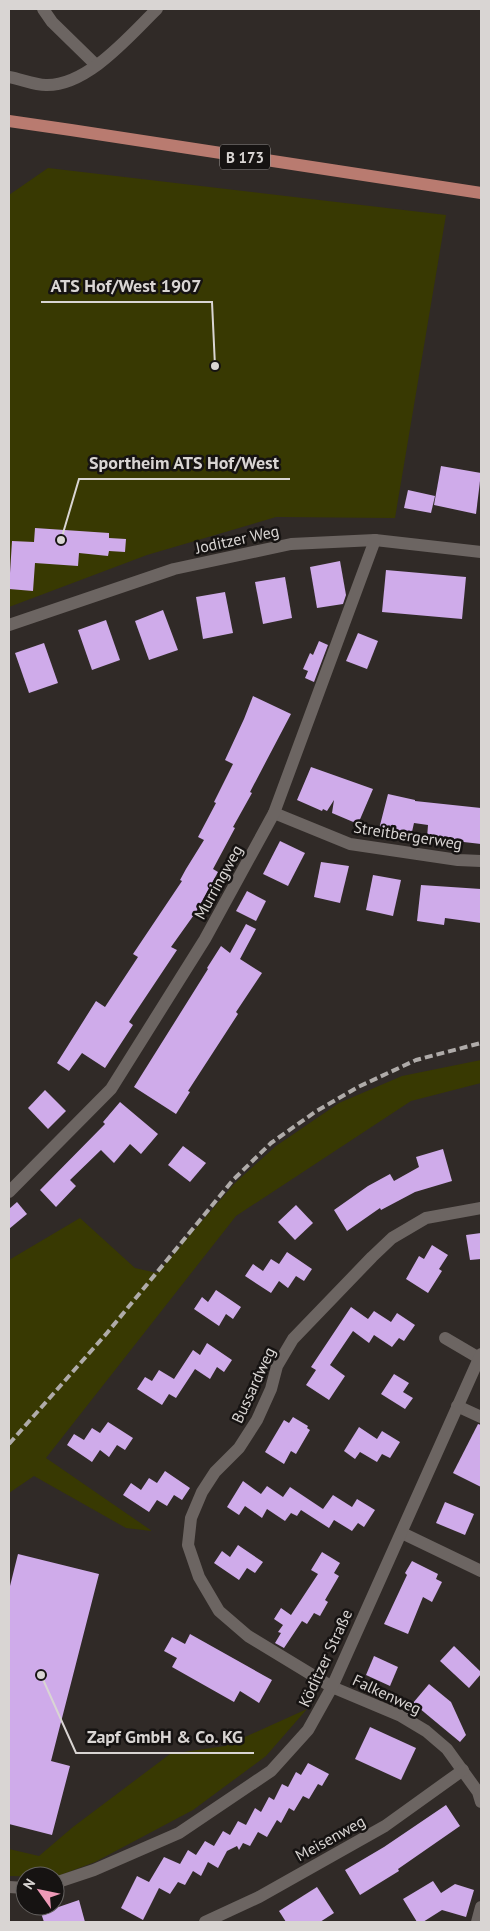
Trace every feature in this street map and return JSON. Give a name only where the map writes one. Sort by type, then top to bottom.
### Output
[{"type":"main road","name":"B 173","points":[[9,122],[481,193]]},
{"type":"street","points":[[43,9],[52,22],[96,65]]},
{"type":"street","points":[[9,77],[45,85],[60,84],[75,79],[96,65],[158,9]]},
{"type":"street","name":"Joditzer Weg","points":[[9,625],[174,569],[291,544],[375,540],[481,552]]},
{"type":"street","name":"Murringweg","points":[[9,1192],[111,1089],[205,939],[274,813],[375,540]]},
{"type":"street","name":"Streitbergerweg","points":[[274,813],[350,844],[458,860],[481,861]]},
{"type":"street","name":"Bussardweg","points":[[332,1687],[248,1636],[219,1611],[199,1577],[188,1545],[191,1518],[202,1492],[216,1472],[239,1448],[257,1420],[271,1389],[277,1366],[293,1339],[392,1238],[426,1218],[481,1208]]},
{"type":"street","points":[[445,1338],[480,1356]]},
{"type":"street","name":"Köditzer Straße","points":[[65,1880],[94,1870],[179,1833],[271,1771],[308,1730],[332,1687],[480,1356]]},
{"type":"street","points":[[457,1406],[481,1417]]},
{"type":"street","points":[[402,1533],[481,1572]]},
{"type":"street","name":"Falkenweg","points":[[332,1687],[401,1716],[426,1731],[447,1749],[478,1792],[481,1802]]},
{"type":"street","name":"Meisenweg","points":[[206,1922],[258,1897],[385,1826],[463,1770]]},
{"type":"street","points":[[477,1922],[481,1907]]},
{"type":"shaded area","points":[[48,168],[446,215],[395,518],[276,517],[147,555],[9,607],[9,195]]},
{"type":"shaded area","points":[[481,1060],[481,1083],[411,1101],[236,1216],[46,1458],[152,1531],[126,1528],[34,1476],[9,1493],[9,1260],[80,1218],[135,1268],[157,1273],[235,1183],[276,1146],[339,1103],[402,1076]]},
{"type":"shaded area","points":[[307,1709],[266,1756],[193,1810],[95,1862],[65,1873],[65,1866],[15,1866],[15,1876],[9,1876],[9,1849],[39,1856],[73,1827],[170,1754],[225,1746]]},
{"type":"building","points":[[441,466],[481,473],[476,514],[434,505]]},
{"type":"building","points":[[408,490],[435,496],[431,513],[404,508]]},
{"type":"building","points":[[35,528],[109,533],[109,538],[126,539],[125,552],[109,551],[108,556],[79,553],[78,566],[35,563],[33,591],[9,589],[12,541],[34,542]]},
{"type":"building","points":[[340,561],[346,595],[343,604],[317,608],[310,567]]},
{"type":"building","points":[[386,570],[466,577],[462,619],[382,612]]},
{"type":"building","points":[[285,577],[292,618],[263,624],[255,582]]},
{"type":"building","points":[[225,592],[233,633],[203,639],[196,597]]},
{"type":"building","points":[[163,610],[178,650],[149,660],[135,621]]},
{"type":"building","points":[[106,620],[120,660],[92,670],[78,630]]},
{"type":"building","points":[[358,633],[378,641],[367,669],[346,661]]},
{"type":"building","points":[[319,641],[328,645],[314,682],[305,678],[308,671],[303,669],[310,653],[313,655]]},
{"type":"building","points":[[44,643],[58,683],[29,693],[15,653]]},
{"type":"building","points":[[253,696],[291,714],[250,792],[252,793],[213,869],[218,872],[196,912],[171,947],[177,950],[129,1022],[133,1025],[105,1068],[82,1053],[69,1071],[57,1063],[96,1001],[105,1007],[138,957],[133,954],[182,881],[180,880],[204,840],[198,837],[216,803],[214,802],[233,764],[225,760]]},
{"type":"building","points":[[311,767],[373,789],[358,824],[332,813],[334,800],[327,811],[323,809],[322,811],[297,800]]},
{"type":"building","points":[[388,794],[415,801],[481,808],[481,844],[455,841],[454,843],[427,838],[428,825],[414,823],[411,836],[379,829]]},
{"type":"building","points":[[280,841],[305,853],[288,886],[263,874]]},
{"type":"building","points":[[321,862],[349,866],[340,903],[314,897]]},
{"type":"building","points":[[373,875],[401,880],[393,916],[366,910]]},
{"type":"building","points":[[421,885],[481,889],[481,923],[445,918],[444,925],[417,921]]},
{"type":"building","points":[[247,891],[266,901],[256,921],[236,911]]},
{"type":"building","points":[[246,924],[256,929],[240,959],[262,973],[236,1012],[238,1014],[188,1091],[190,1092],[176,1114],[134,1087],[221,946],[230,953]]},
{"type":"building","points":[[45,1090],[66,1111],[48,1129],[28,1108]]},
{"type":"building","points":[[120,1102],[158,1134],[141,1154],[130,1144],[114,1163],[101,1150],[70,1180],[76,1186],[56,1207],[40,1190],[105,1124],[103,1122]]},
{"type":"building","points":[[183,1146],[206,1163],[190,1182],[168,1165]]},
{"type":"building","points":[[443,1149],[452,1181],[415,1192],[381,1210],[380,1208],[347,1231],[334,1210],[368,1186],[390,1174],[394,1181],[419,1167],[416,1157]]},
{"type":"building","points":[[17,1202],[27,1214],[9,1229],[9,1209]]},
{"type":"building","points":[[296,1205],[313,1223],[295,1240],[278,1222]]},
{"type":"building","points":[[481,1233],[481,1259],[470,1260],[466,1235]]},
{"type":"building","points":[[432,1245],[448,1255],[439,1269],[442,1271],[428,1293],[406,1279],[419,1256],[424,1259]]},
{"type":"building","points":[[287,1252],[312,1269],[304,1281],[296,1276],[288,1288],[279,1281],[271,1293],[245,1276],[253,1264],[263,1271],[271,1259],[279,1264]]},
{"type":"building","points":[[216,1290],[241,1307],[233,1319],[226,1314],[219,1326],[194,1309],[202,1297],[208,1302]]},
{"type":"building","points":[[351,1307],[368,1319],[374,1311],[391,1322],[397,1313],[415,1325],[404,1341],[399,1338],[392,1347],[374,1335],[369,1343],[353,1331],[330,1365],[345,1376],[329,1400],[306,1385],[316,1370],[311,1367]]},
{"type":"building","points":[[207,1343],[232,1360],[224,1372],[217,1367],[210,1379],[195,1369],[176,1398],[169,1394],[162,1405],[137,1389],[145,1377],[152,1381],[159,1370],[174,1379],[193,1350],[200,1355]]},
{"type":"building","points":[[394,1374],[409,1383],[403,1392],[413,1398],[405,1409],[381,1394]]},
{"type":"building","points":[[293,1417],[308,1426],[307,1428],[310,1430],[296,1454],[291,1451],[284,1464],[265,1452],[284,1420],[289,1423]]},
{"type":"building","points":[[108,1422],[133,1438],[125,1450],[117,1445],[109,1457],[100,1450],[92,1462],[67,1445],[74,1434],[84,1440],[92,1428],[100,1433]]},
{"type":"building","points":[[478,1424],[481,1425],[481,1487],[453,1473]]},
{"type":"building","points":[[359,1427],[377,1439],[382,1431],[400,1442],[390,1458],[382,1454],[377,1462],[360,1452],[355,1459],[344,1451]]},
{"type":"building","points":[[165,1471],[190,1488],[182,1500],[174,1495],[167,1506],[157,1500],[149,1512],[123,1495],[131,1483],[141,1490],[149,1478],[157,1483]]},
{"type":"building","points":[[243,1481],[261,1494],[267,1486],[283,1497],[290,1487],[323,1509],[333,1495],[352,1507],[357,1499],[375,1510],[364,1527],[358,1523],[352,1531],[334,1520],[329,1528],[301,1510],[297,1516],[291,1513],[285,1521],[267,1509],[262,1518],[245,1506],[239,1515],[227,1507]]},
{"type":"building","points":[[445,1502],[474,1514],[465,1535],[436,1523]]},
{"type":"building","points":[[238,1545],[263,1562],[255,1573],[247,1568],[239,1580],[214,1563],[222,1551],[230,1557]]},
{"type":"building","points":[[322,1552],[340,1563],[334,1573],[339,1576],[325,1600],[328,1602],[320,1616],[314,1613],[307,1624],[302,1621],[284,1648],[275,1643],[281,1633],[278,1632],[283,1625],[274,1619],[281,1608],[291,1615],[318,1574],[311,1570]]},
{"type":"building","points":[[18,1554],[99,1574],[51,1761],[70,1766],[52,1835],[9,1824],[9,1590]]},
{"type":"building","points":[[412,1561],[438,1574],[436,1579],[442,1582],[432,1602],[423,1597],[408,1634],[384,1624],[407,1575],[405,1573]]},
{"type":"building","points":[[190,1634],[272,1680],[259,1703],[240,1691],[234,1702],[172,1667],[177,1658],[164,1651],[172,1637],[185,1644]]},
{"type":"building","points":[[454,1646],[481,1672],[469,1688],[440,1661]]},
{"type":"building","points":[[374,1656],[398,1667],[390,1686],[366,1675]]},
{"type":"building","points":[[429,1684],[451,1702],[466,1735],[460,1742],[413,1703]]},
{"type":"building","points":[[370,1727],[416,1748],[401,1780],[355,1759]]},
{"type":"building","points":[[308,1763],[329,1774],[322,1786],[318,1784],[309,1799],[303,1796],[294,1811],[289,1808],[281,1823],[277,1820],[267,1837],[258,1832],[250,1846],[243,1843],[239,1850],[237,1846],[227,1851],[218,1868],[208,1862],[201,1876],[193,1871],[185,1885],[178,1882],[170,1894],[159,1888],[143,1920],[121,1908],[137,1876],[149,1882],[164,1857],[180,1864],[188,1850],[196,1855],[205,1841],[214,1846],[223,1831],[230,1835],[238,1821],[246,1825],[255,1808],[261,1812],[269,1797],[274,1800],[282,1784],[288,1787],[296,1772],[301,1775]]},
{"type":"building","points":[[446,1805],[460,1826],[398,1869],[399,1871],[360,1895],[345,1870],[384,1847]]},
{"type":"building","points":[[433,1881],[441,1893],[455,1884],[474,1890],[466,1917],[442,1910],[423,1922],[417,1922],[403,1899]]},
{"type":"building","points":[[317,1887],[334,1913],[320,1922],[286,1922],[279,1911]]},
{"type":"building","points":[[79,1900],[85,1922],[44,1922],[42,1916],[65,1916],[65,1905]]},
{"type":"railway","points":[[9,1444],[107,1333],[233,1180],[271,1143],[315,1112],[358,1087],[416,1060],[481,1043]]},
{"type":"place","name":"ATS Hof/West 1907","points":[[215,366]]},
{"type":"place","name":"Sportheim ATS Hof/West","points":[[61,540]]},
{"type":"place","name":"Zapf GmbH & Co. KG","points":[[41,1675]]}]
